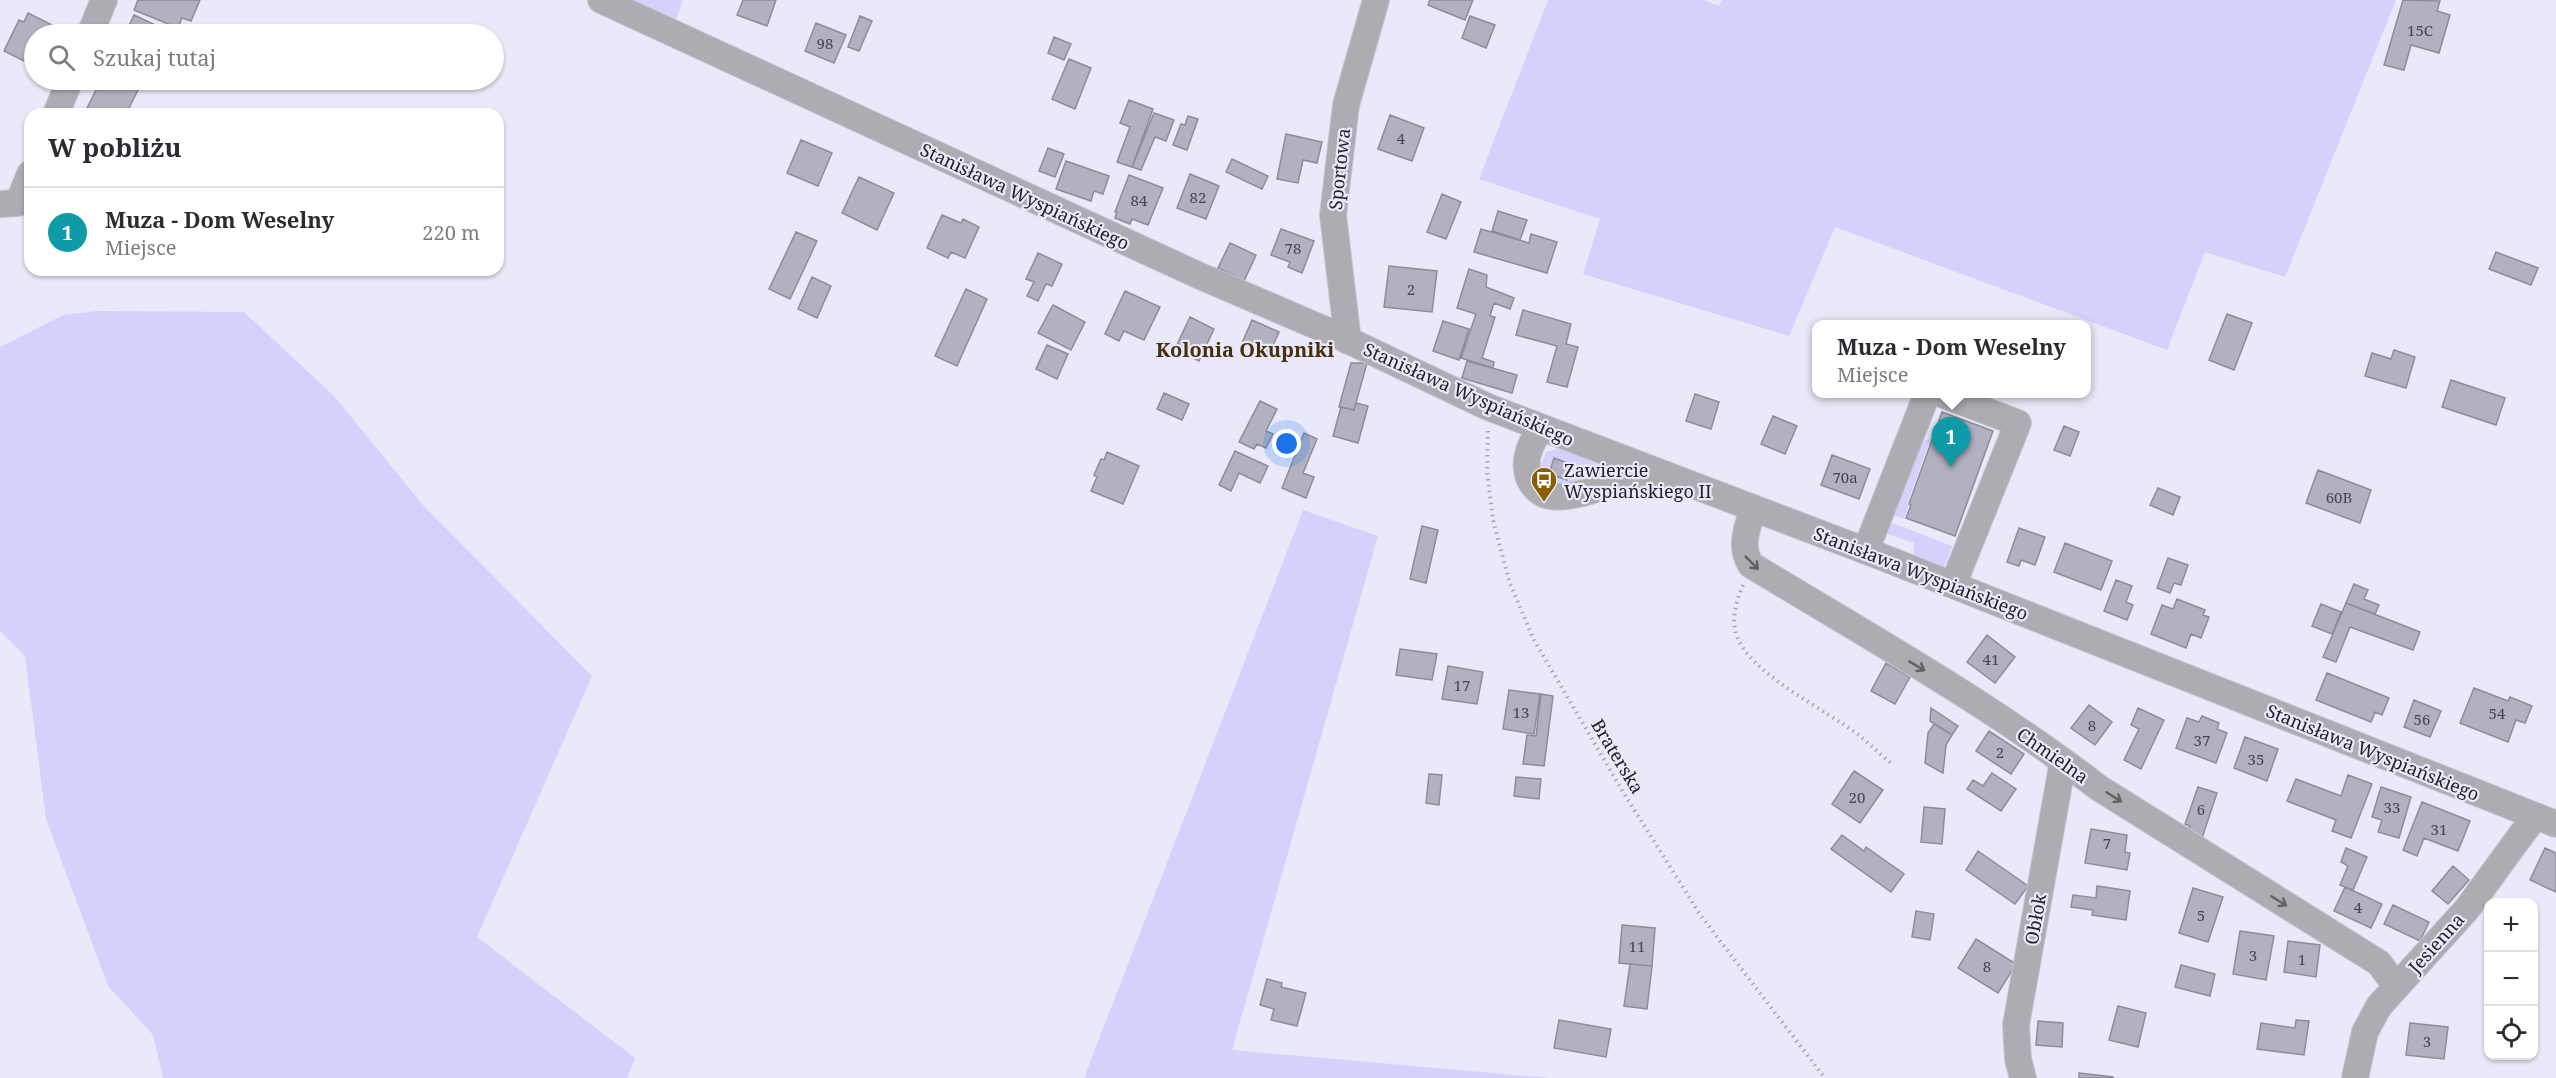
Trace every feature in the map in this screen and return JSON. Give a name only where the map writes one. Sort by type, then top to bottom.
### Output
[{"type":"street","points":[[94,24],[104,0]]},
{"type":"street","name":"Stanisława Wyspiańskiego","points":[[601,0],[1488,406],[1753,509],[1866,550],[2545,820]]},
{"type":"street","name":"Sportowa","points":[[1348,341],[1333,215],[1346,105],[1376,0]]},
{"type":"street","points":[[58,108],[66,90]]},
{"type":"street","points":[[0,204],[18,203],[24,188]]},
{"type":"street","points":[[1866,550],[1925,398]]},
{"type":"street","points":[[1953,585],[2018,423],[1954,398]]},
{"type":"street","points":[[1541,427],[1528,452],[1526,467],[1530,482],[1538,491],[1548,496],[1563,497],[1631,479],[1664,475]]},
{"type":"street","points":[[1751,565],[1744,554],[1744,538],[1753,509]]},
{"type":"street","name":"Chmielna","points":[[1751,565],[1949,686],[2063,761],[2099,788],[2379,963],[2396,986]]},
{"type":"street","name":"Obłok","points":[[2023,1078],[2018,1059],[2016,1025],[2063,761]]},
{"type":"street","name":"Jesienna","points":[[2355,1078],[2365,1032],[2379,1006],[2545,820]]},
{"type":"path","name":"Braterska","points":[[1488,406],[1487,472],[1493,520],[1509,584],[1534,640],[1623,792],[1701,916],[1825,1078]]},
{"type":"path","points":[[1751,565],[1735,605],[1735,626],[1745,651],[1765,670],[1860,736],[1892,764]]},
{"type":"shaded area","points":[[629,0],[683,0],[675,22]]},
{"type":"shaded area","points":[[1548,0],[1704,0],[1719,6],[1722,0],[2396,0],[2285,277],[2205,252],[2167,350],[1835,227],[1789,336],[1583,274],[1600,219],[1479,179]]},
{"type":"shaded area","points":[[97,311],[244,312],[334,396],[423,505],[592,676],[477,937],[635,1058],[627,1078],[163,1078],[153,1035],[108,986],[46,819],[25,656],[0,631],[0,347],[63,315]]},
{"type":"shaded area","points":[[1931,438],[1907,504],[1909,505],[1904,519],[1891,514],[1918,443]]},
{"type":"shaded area","points":[[1560,448],[1616,472],[1597,474],[1567,484],[1550,482],[1544,479],[1541,465],[1546,452]]},
{"type":"shaded area","points":[[1303,510],[1378,536],[1232,1050],[1550,1078],[1084,1078]]},
{"type":"shaded area","points":[[1887,521],[1952,546],[1944,567],[1914,556],[1914,543],[1882,532]]},
{"type":"building","points":[[138,0],[200,0],[191,21],[182,18],[180,24],[168,24],[134,10]]},
{"type":"building","points":[[743,0],[776,0],[767,26],[737,15]]},
{"type":"building","points":[[1430,0],[1473,0],[1465,20],[1428,5]]},
{"type":"building","points":[[2403,0],[2440,1],[2437,11],[2450,15],[2439,53],[2411,45],[2404,70],[2384,65]]},
{"type":"building","points":[[28,13],[50,24],[24,24],[24,61],[4,51],[19,20],[24,22]]},
{"type":"building","points":[[134,15],[153,24],[130,24]]},
{"type":"building","points":[[860,16],[872,21],[859,51],[848,47]]},
{"type":"building","points":[[1470,16],[1495,25],[1486,48],[1462,38]]},
{"type":"building","points":[[816,23],[846,35],[834,63],[805,51]]},
{"type":"building","points":[[1054,37],[1071,44],[1064,60],[1048,53]]},
{"type":"building","points":[[1069,59],[1091,68],[1075,109],[1052,99]]},
{"type":"building","points":[[96,90],[138,90],[129,108],[87,108]]},
{"type":"building","points":[[1129,100],[1153,109],[1132,167],[1117,162],[1130,127],[1120,123]]},
{"type":"building","points":[[1154,113],[1174,120],[1166,141],[1155,137],[1141,170],[1132,167]]},
{"type":"building","points":[[1390,115],[1424,128],[1412,161],[1378,149]]},
{"type":"building","points":[[1188,116],[1198,119],[1187,150],[1173,145],[1181,124],[1185,125]]},
{"type":"building","points":[[1286,134],[1322,142],[1317,163],[1303,160],[1298,183],[1277,179]]},
{"type":"building","points":[[801,140],[832,153],[818,186],[787,173]]},
{"type":"building","points":[[1048,148],[1064,154],[1055,177],[1039,171]]},
{"type":"building","points":[[1232,159],[1268,176],[1262,189],[1226,172]]},
{"type":"building","points":[[1066,161],[1109,176],[1103,194],[1094,191],[1091,201],[1056,189]]},
{"type":"building","points":[[1190,174],[1219,186],[1206,219],[1177,208]]},
{"type":"building","points":[[1129,175],[1163,188],[1148,225],[1132,219],[1130,224],[1115,218],[1117,212],[1115,212]]},
{"type":"building","points":[[859,177],[894,193],[877,230],[842,213]]},
{"type":"building","points":[[1442,194],[1461,202],[1446,239],[1427,232]]},
{"type":"building","points":[[1498,211],[1527,220],[1520,240],[1492,231]]},
{"type":"building","points":[[942,215],[961,223],[963,219],[979,227],[965,258],[951,252],[948,258],[927,248]]},
{"type":"building","points":[[1281,229],[1314,241],[1302,273],[1288,267],[1290,262],[1271,255]]},
{"type":"building","points":[[1481,229],[1529,243],[1531,234],[1557,242],[1547,273],[1474,252]]},
{"type":"building","points":[[796,232],[817,241],[790,299],[769,289]]},
{"type":"building","points":[[1230,243],[1256,255],[1244,281],[1218,268]]},
{"type":"building","points":[[2496,252],[2538,268],[2531,285],[2489,269]]},
{"type":"building","points":[[1038,253],[1062,264],[1052,286],[1046,284],[1038,301],[1027,296],[1034,282],[1026,279]]},
{"type":"building","points":[[1389,266],[1437,271],[1432,312],[1384,307]]},
{"type":"building","points":[[1469,269],[1487,275],[1486,287],[1514,298],[1510,309],[1494,303],[1490,316],[1495,317],[1482,358],[1494,362],[1493,368],[1461,358],[1476,314],[1457,308]]},
{"type":"building","points":[[812,277],[831,286],[817,318],[798,309]]},
{"type":"building","points":[[966,289],[987,299],[957,366],[935,356]]},
{"type":"building","points":[[1125,291],[1160,307],[1144,340],[1124,331],[1119,341],[1105,334]]},
{"type":"building","points":[[1053,305],[1085,322],[1071,350],[1038,333]]},
{"type":"building","points":[[1523,310],[1571,324],[1566,344],[1578,347],[1567,387],[1547,382],[1557,346],[1516,335]]},
{"type":"building","points":[[2227,314],[2252,323],[2234,370],[2209,360]]},
{"type":"building","points":[[1190,317],[1214,329],[1199,361],[1175,349]]},
{"type":"building","points":[[1252,320],[1279,332],[1269,355],[1242,343]]},
{"type":"building","points":[[1443,321],[1469,329],[1459,360],[1433,351]]},
{"type":"building","points":[[1047,345],[1068,354],[1057,379],[1036,369]]},
{"type":"building","points":[[2394,350],[2415,357],[2406,388],[2365,376],[2372,353],[2391,359]]},
{"type":"building","points":[[1467,361],[1517,375],[1512,393],[1462,378]]},
{"type":"building","points":[[1351,363],[1367,363],[1354,410],[1339,407]]},
{"type":"building","points":[[2451,380],[2505,398],[2496,425],[2442,407]]},
{"type":"building","points":[[1164,393],[1189,404],[1182,420],[1157,409]]},
{"type":"building","points":[[1695,394],[1719,402],[1711,429],[1686,421]]},
{"type":"building","points":[[1260,401],[1277,409],[1266,431],[1273,434],[1266,448],[1257,444],[1254,449],[1239,442]]},
{"type":"building","points":[[1356,403],[1368,406],[1358,443],[1333,436],[1341,407],[1354,410]]},
{"type":"building","points":[[1942,412],[1993,431],[1955,536],[1906,518]]},
{"type":"building","points":[[1773,416],[1797,426],[1785,454],[1761,444]]},
{"type":"building","points":[[2064,426],[2079,432],[2070,456],[2054,450]]},
{"type":"building","points":[[1304,433],[1317,439],[1303,473],[1314,477],[1306,498],[1282,488]]},
{"type":"building","points":[[1235,451],[1268,466],[1260,483],[1239,473],[1231,491],[1219,485]]},
{"type":"building","points":[[1107,452],[1139,466],[1123,504],[1091,491],[1097,477],[1094,475]]},
{"type":"building","points":[[1832,455],[1870,469],[1859,499],[1821,485]]},
{"type":"building","points":[[1554,458],[1573,465],[1567,480],[1549,474]]},
{"type":"building","points":[[2318,470],[2371,490],[2360,523],[2306,503]]},
{"type":"building","points":[[2158,488],[2180,497],[2173,515],[2150,505]]},
{"type":"building","points":[[1422,526],[1438,530],[1426,583],[1410,579]]},
{"type":"building","points":[[2019,528],[2045,537],[2035,565],[2021,560],[2019,566],[2007,562]]},
{"type":"building","points":[[2065,543],[2112,561],[2101,590],[2054,572]]},
{"type":"building","points":[[2168,558],[2188,565],[2181,585],[2174,583],[2170,593],[2157,588]]},
{"type":"building","points":[[2116,580],[2132,586],[2126,602],[2133,605],[2127,620],[2104,611]]},
{"type":"building","points":[[2354,584],[2368,590],[2364,599],[2379,605],[2375,614],[2346,603]]},
{"type":"building","points":[[2177,599],[2205,610],[2203,615],[2209,617],[2201,638],[2191,634],[2186,648],[2151,634],[2162,605],[2173,609]]},
{"type":"building","points":[[2346,603],[2420,632],[2413,650],[2350,627],[2336,662],[2323,657]]},
{"type":"building","points":[[2321,604],[2341,612],[2332,634],[2312,626]]},
{"type":"building","points":[[1987,635],[2015,657],[1995,683],[1967,662]]},
{"type":"building","points":[[1400,649],[1437,654],[1432,680],[1396,675]]},
{"type":"building","points":[[1886,663],[1910,677],[1895,704],[1871,691]]},
{"type":"building","points":[[1448,666],[1483,672],[1477,704],[1442,699]]},
{"type":"building","points":[[2327,673],[2389,698],[2382,715],[2375,712],[2371,722],[2316,700]]},
{"type":"building","points":[[2474,688],[2508,701],[2510,697],[2532,706],[2525,723],[2516,720],[2508,742],[2460,723]]},
{"type":"building","points":[[1509,690],[1540,694],[1534,734],[1503,729]]},
{"type":"building","points":[[1541,694],[1553,696],[1544,766],[1523,764],[1527,735],[1536,736]]},
{"type":"building","points":[[2414,700],[2441,711],[2430,737],[2404,727]]},
{"type":"building","points":[[2089,705],[2112,722],[2095,745],[2071,728]]},
{"type":"building","points":[[1931,708],[1958,726],[1952,735],[1930,721]]},
{"type":"building","points":[[2138,708],[2164,720],[2141,769],[2124,760],[2139,729],[2131,725]]},
{"type":"building","points":[[2202,716],[2219,723],[2217,729],[2227,733],[2216,763],[2176,748],[2187,718],[2199,722]]},
{"type":"building","points":[[1934,724],[1952,735],[1946,745],[1943,773],[1925,763],[1928,733]]},
{"type":"building","points":[[1989,731],[2024,754],[2011,774],[1976,751]]},
{"type":"building","points":[[2245,737],[2278,749],[2267,781],[2234,768]]},
{"type":"building","points":[[1854,771],[1883,790],[1860,823],[1832,804]]},
{"type":"building","points":[[1992,773],[2016,789],[2001,811],[1967,789],[1973,780],[1983,786]]},
{"type":"building","points":[[1429,774],[1442,775],[1439,805],[1426,803]]},
{"type":"building","points":[[2348,775],[2372,784],[2351,838],[2332,831],[2336,820],[2287,801],[2296,779],[2341,796]]},
{"type":"building","points":[[1516,777],[1541,779],[1539,799],[1514,796]]},
{"type":"building","points":[[2198,787],[2217,793],[2202,838],[2188,833],[2190,826],[2185,824]]},
{"type":"building","points":[[2381,787],[2411,797],[2399,838],[2378,832],[2382,820],[2372,817]]},
{"type":"building","points":[[2422,802],[2470,821],[2458,851],[2424,838],[2417,856],[2403,850]]},
{"type":"building","points":[[1924,807],[1945,809],[1942,844],[1921,842]]},
{"type":"building","points":[[2091,829],[2127,835],[2125,852],[2130,853],[2127,870],[2085,863]]},
{"type":"building","points":[[1842,835],[1864,851],[1866,847],[1904,874],[1891,892],[1831,849]]},
{"type":"building","points":[[2346,848],[2367,857],[2353,890],[2340,885],[2348,866],[2341,862]]},
{"type":"building","points":[[2545,848],[2556,853],[2556,892],[2530,880]]},
{"type":"building","points":[[1978,851],[2028,886],[2015,904],[1966,870]]},
{"type":"building","points":[[2453,866],[2469,880],[2448,904],[2432,891]]},
{"type":"building","points":[[2097,886],[2130,891],[2126,920],[2092,915],[2093,910],[2071,907],[2073,895],[2096,898]]},
{"type":"building","points":[[2345,887],[2382,904],[2371,928],[2334,911]]},
{"type":"building","points":[[2193,888],[2223,897],[2208,942],[2179,933]]},
{"type":"building","points":[[2393,905],[2429,922],[2420,941],[2384,924]]},
{"type":"building","points":[[1916,911],[1934,914],[1930,940],[1912,937]]},
{"type":"building","points":[[1622,925],[1655,928],[1652,966],[1619,963]]},
{"type":"building","points":[[2240,931],[2274,936],[2266,980],[2233,974]]},
{"type":"building","points":[[1976,939],[2016,964],[1998,993],[1958,968]]},
{"type":"building","points":[[2288,941],[2320,945],[2316,977],[2284,972]]},
{"type":"building","points":[[1630,964],[1652,966],[1647,1009],[1624,1006]]},
{"type":"building","points":[[2181,965],[2215,974],[2210,996],[2175,987]]},
{"type":"building","points":[[1267,979],[1282,983],[1281,987],[1306,993],[1297,1026],[1271,1020],[1274,1009],[1260,1005]]},
{"type":"building","points":[[2118,1006],[2146,1013],[2138,1047],[2109,1040]]},
{"type":"building","points":[[1559,1020],[1611,1029],[1606,1057],[1554,1048]]},
{"type":"building","points":[[2296,1020],[2309,1021],[2304,1055],[2257,1049],[2261,1023],[2295,1028]]},
{"type":"building","points":[[2038,1021],[2063,1023],[2062,1047],[2036,1045]]},
{"type":"building","points":[[2410,1023],[2448,1027],[2444,1059],[2406,1055]]},
{"type":"building","points":[[2079,1073],[2113,1077],[2113,1078],[2079,1078]]},
{"type":"place","name":"Muza - Dom Weselny","points":[[1951,467]]},
{"type":"place","name":"Zawiercie Wyspiańskiego II","points":[[1544,503]]},
{"type":"district","name":"Kolonia Okupniki","points":[[1245,349]]}]
